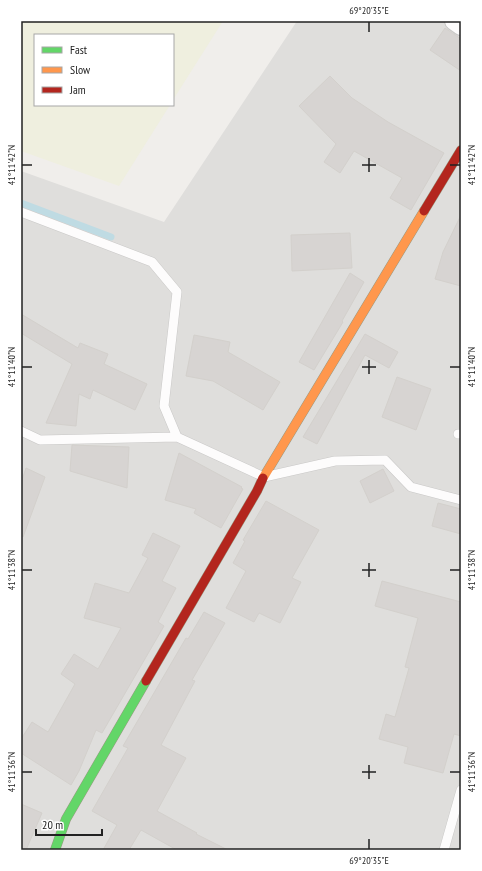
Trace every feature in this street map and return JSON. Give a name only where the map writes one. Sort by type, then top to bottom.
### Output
[{"type":"street","points":[[454,21],[461,26]]},
{"type":"street","points":[[55,850],[66,819],[264,477],[461,150]]},
{"type":"lane","points":[[21,212],[152,262],[177,292],[164,406],[177,437]]},
{"type":"lane","points":[[21,431],[40,440],[177,437],[264,477],[334,462],[385,460],[411,487],[461,500]]},
{"type":"lane","points":[[444,850],[461,790]]},
{"type":"shaded area","points":[[297,21],[461,21],[461,850],[21,850],[21,171],[164,222]]},
{"type":"green space","points":[[21,21],[223,21],[174,98],[174,34],[34,34],[34,106],[169,106],[119,186],[21,151]]},
{"type":"building","points":[[445,28],[461,39],[461,71],[430,50]]},
{"type":"building","points":[[330,76],[352,98],[388,122],[444,153],[411,210],[390,198],[402,178],[354,151],[340,173],[324,162],[336,144],[299,106]]},
{"type":"building","points":[[461,215],[461,286],[435,279],[443,252]]},
{"type":"building","points":[[350,233],[352,268],[292,271],[291,235]]},
{"type":"building","points":[[350,273],[364,282],[342,321],[343,322],[314,370],[299,362]]},
{"type":"building","points":[[21,314],[78,348],[80,343],[108,354],[104,364],[147,384],[135,410],[93,390],[90,399],[79,394],[76,426],[46,423],[72,364],[21,333]]},
{"type":"building","points":[[365,334],[398,352],[389,368],[365,355],[317,444],[303,437]]},
{"type":"building","points":[[194,335],[230,342],[228,352],[280,382],[263,410],[213,381],[186,376]]},
{"type":"building","points":[[397,377],[431,389],[416,430],[382,417]]},
{"type":"building","points":[[72,445],[129,447],[127,488],[70,471]]},
{"type":"building","points":[[179,453],[242,487],[241,488],[243,489],[221,528],[194,513],[196,509],[165,500]]},
{"type":"building","points":[[26,468],[45,477],[23,537],[21,536],[21,483]]},
{"type":"building","points":[[383,469],[394,491],[370,503],[360,481]]},
{"type":"building","points":[[266,501],[319,530],[292,578],[301,582],[280,623],[259,613],[254,622],[226,608],[246,571],[233,563],[245,541],[243,540]]},
{"type":"building","points":[[438,503],[461,509],[461,534],[432,526]]},
{"type":"building","points":[[153,533],[180,546],[162,581],[176,588],[158,622],[164,626],[102,733],[96,730],[79,771],[71,785],[21,753],[21,739],[32,722],[48,732],[75,684],[61,674],[74,654],[98,669],[121,628],[84,618],[95,583],[129,593],[148,558],[142,555]]},
{"type":"building","points":[[382,581],[461,602],[461,736],[454,734],[443,773],[404,763],[408,747],[379,739],[386,714],[395,717],[409,668],[405,667],[418,618],[375,606]]},
{"type":"building","points":[[204,612],[225,623],[192,680],[195,681],[161,745],[186,758],[157,811],[197,833],[196,834],[228,850],[177,850],[141,830],[129,850],[103,850],[117,825],[92,811],[128,748],[123,746],[186,638],[188,639]]},
{"type":"building","points":[[21,804],[42,813],[26,850],[21,850]]},
{"type":"waterway","points":[[21,203],[111,237]]},
{"type":"traffic: fast","points":[[55,850],[66,819],[146,681]]},
{"type":"traffic: slow","points":[[263,478],[424,211]]},
{"type":"traffic: jam","points":[[424,211],[461,150]]},
{"type":"traffic: jam","points":[[146,681],[257,491],[263,478]]}]
